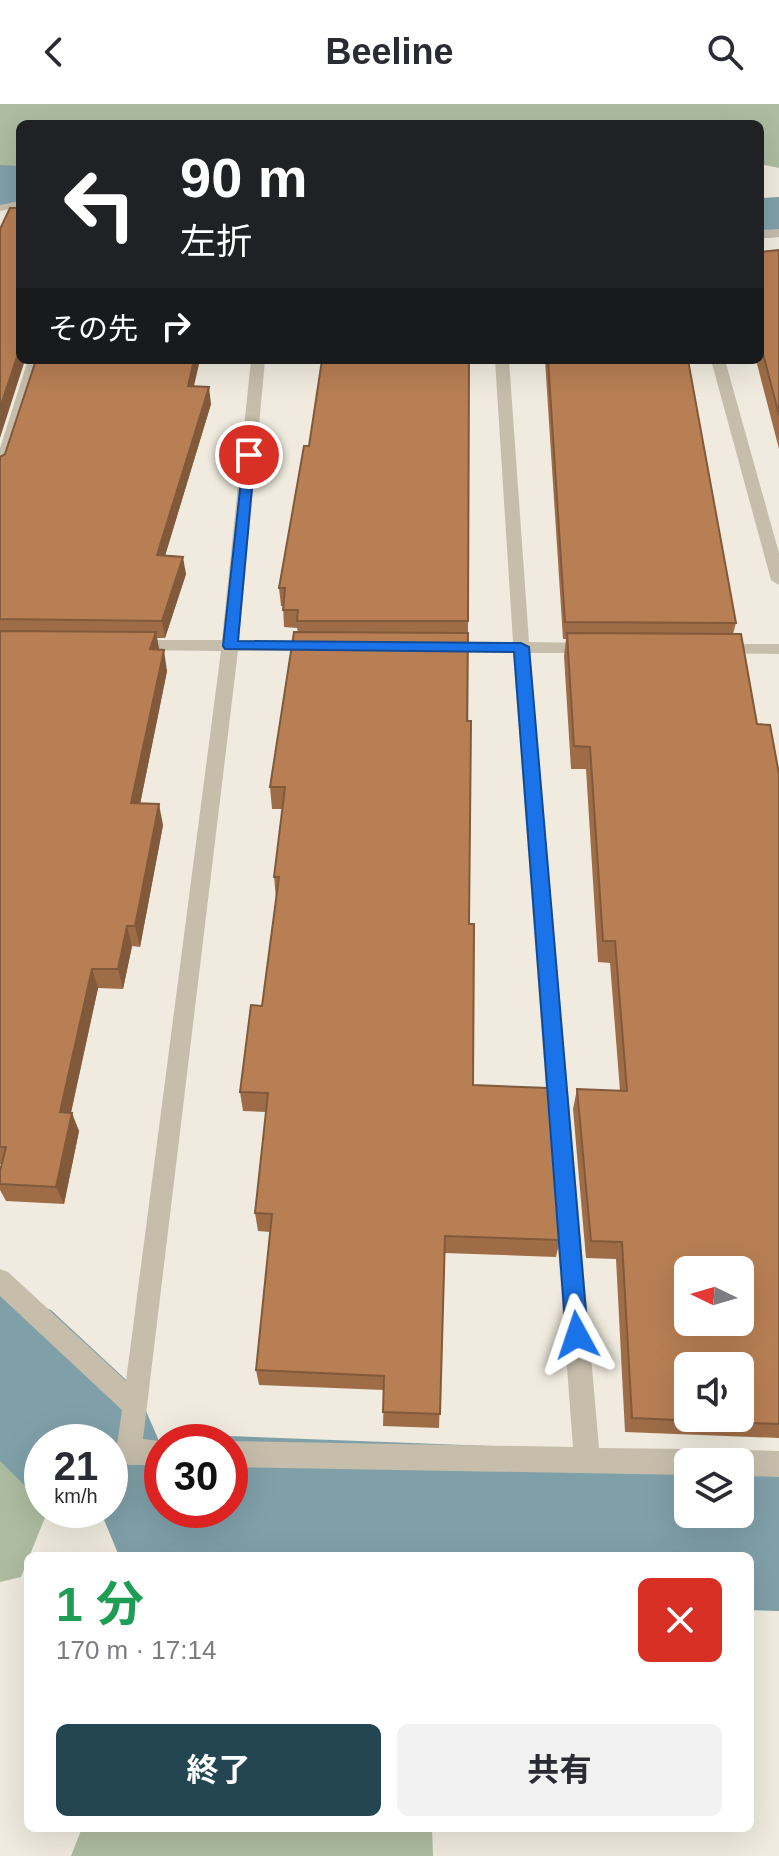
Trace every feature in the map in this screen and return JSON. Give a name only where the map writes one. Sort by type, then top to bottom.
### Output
[{"type":"street","points":[[0,470],[34,364]]},
{"type":"street","points":[[144,1452],[129,1452],[230,646],[258,364]]},
{"type":"street","points":[[502,364],[521,647],[587,1460]]},
{"type":"street","points":[[719,364],[779,580]]},
{"type":"street","points":[[0,405],[24,395]]},
{"type":"street","points":[[108,645],[338,647]]},
{"type":"street","points":[[429,647],[612,648]]},
{"type":"street","points":[[703,649],[779,649]]},
{"type":"street","points":[[0,1280],[134,1405]]},
{"type":"street","points":[[248,1454],[674,1462]]},
{"type":"street","points":[[754,1463],[779,1464]]},
{"type":"green space","points":[[0,104],[779,104],[779,168],[764,165],[764,120],[16,120],[16,183],[0,182]]},
{"type":"green space","points":[[0,1379],[60,1424],[24,1424],[24,1528],[41,1528],[31,1552],[24,1552],[21,1577],[0,1582]]},
{"type":"green space","points":[[188,1545],[259,1552],[185,1552]]},
{"type":"green space","points":[[80,1832],[432,1832],[433,1856],[71,1856]]},
{"type":"building","points":[[10,208],[16,208],[16,360],[0,408],[0,229]]},
{"type":"building","points":[[779,250],[779,415],[764,357],[764,252]]},
{"type":"building","points":[[35,364],[193,364],[188,386],[209,387],[157,555],[183,557],[162,621],[0,619],[0,457],[5,454]]},
{"type":"building","points":[[321,364],[469,364],[468,621],[297,621],[298,610],[283,610],[285,588],[279,588],[304,446],[309,446]]},
{"type":"building","points":[[548,364],[689,364],[736,623],[565,622]]},
{"type":"building","points":[[0,631],[156,632],[150,649],[164,650],[131,803],[159,804],[135,926],[127,926],[118,969],[92,969],[60,1112],[72,1113],[56,1187],[0,1184],[6,1147],[0,1147]]},
{"type":"building","points":[[294,632],[468,633],[467,721],[471,721],[469,924],[474,924],[473,1085],[548,1088],[560,1240],[445,1236],[440,1414],[383,1412],[384,1376],[256,1370],[272,1214],[255,1213],[268,1093],[240,1092],[251,1005],[262,1006],[279,877],[274,877],[285,787],[270,787]]},
{"type":"building","points":[[567,633],[741,634],[757,724],[770,725],[779,774],[779,1424],[754,1423],[754,1352],[674,1352],[674,1420],[632,1418],[622,1242],[591,1241],[577,1089],[627,1091],[615,941],[603,941],[590,747],[574,746]]},
{"type":"waterway","points":[[0,185],[16,186]]},
{"type":"waterway","points":[[764,218],[779,217]]},
{"type":"waterway","points":[[0,1360],[66,1424]]},
{"type":"waterway","points":[[248,1513],[779,1534]]},
{"type":"route","points":[[249,455],[230,646],[521,647],[577,1335]]}]
